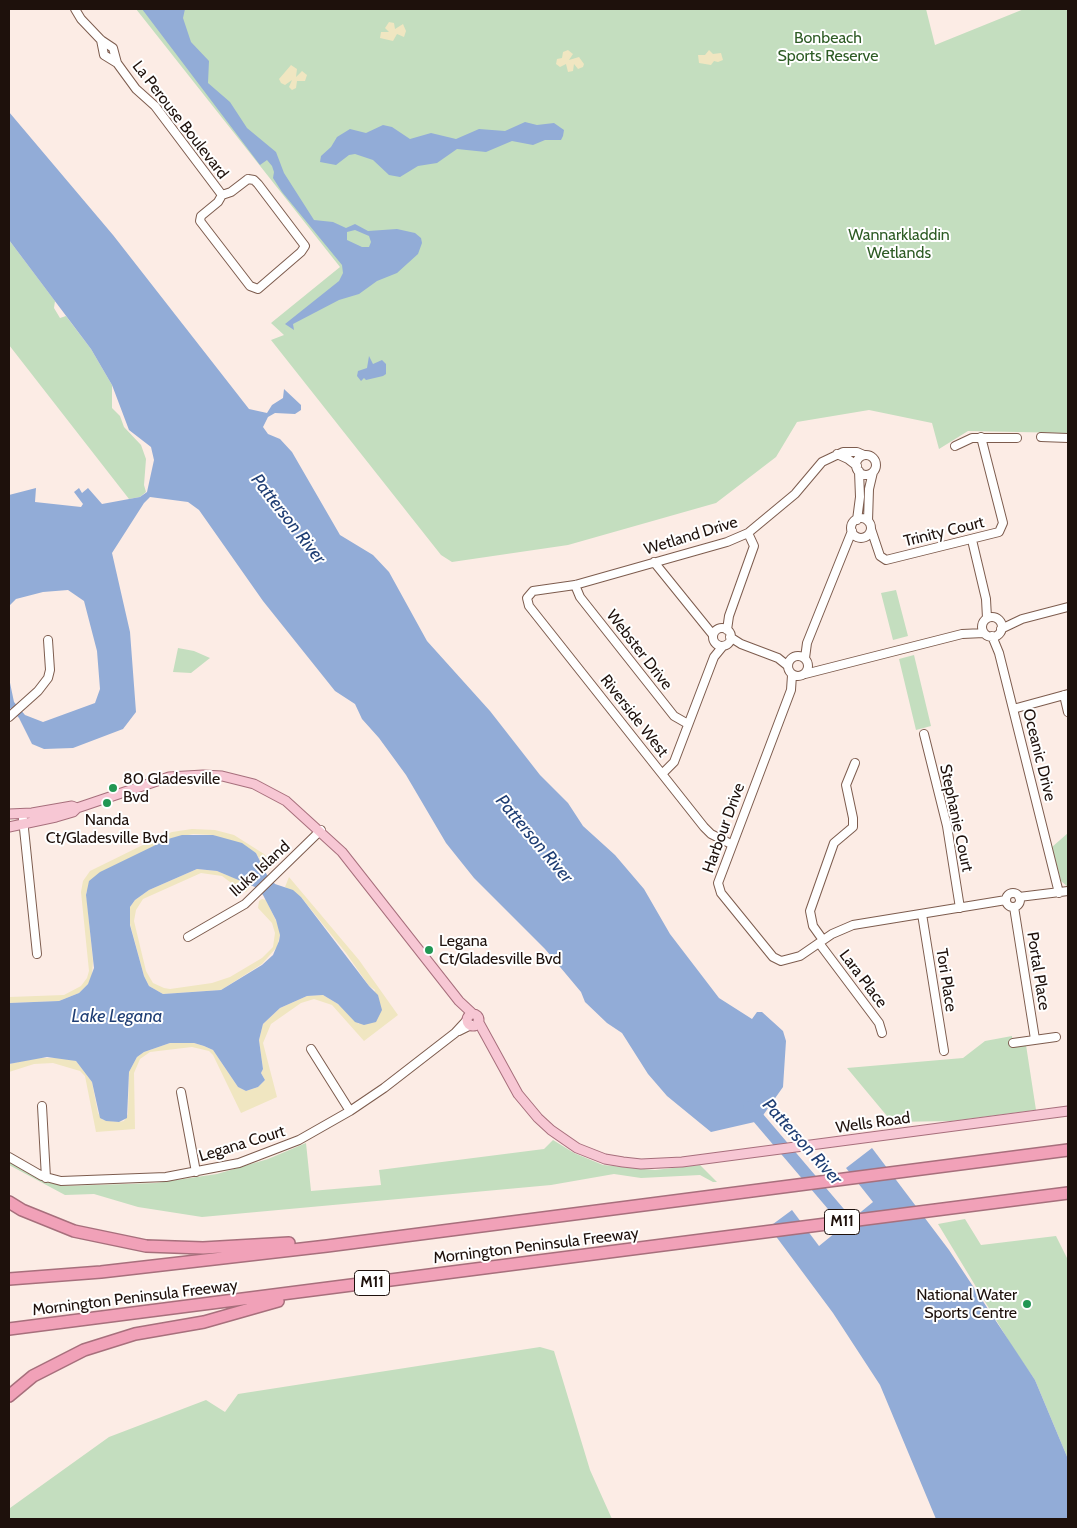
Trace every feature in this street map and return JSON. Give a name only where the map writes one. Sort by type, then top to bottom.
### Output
[{"type":"highway","name":"Mornington Peninsula Freeway","points":[[9,1279],[101,1272],[327,1246],[1068,1150]]},
{"type":"highway","name":"Mornington Peninsula Freeway","points":[[9,1329],[1068,1193]]},
{"type":"highway","points":[[9,1202],[22,1210],[74,1231],[146,1246],[203,1248],[292,1243],[327,1246]]},
{"type":"highway","points":[[9,1396],[33,1376],[84,1350],[135,1334],[204,1322],[318,1290]]},
{"type":"main road","points":[[9,827],[56,818],[77,808],[168,777],[222,776],[254,784],[286,800],[321,830],[359,873],[459,1001],[472,1021]]},
{"type":"main road","points":[[9,814],[22,814],[72,806],[77,808]]},
{"type":"main road","name":"Wells Road","points":[[472,1021],[486,1038],[527,1106],[551,1130],[578,1148],[605,1159],[623,1162],[641,1164],[682,1162],[1068,1111]]},
{"type":"street","name":"La Perouse Boulevard","points":[[75,9],[81,20],[101,40],[104,55],[117,63],[136,90],[155,106],[222,195]]},
{"type":"street","points":[[248,179],[254,180],[304,243],[302,251],[259,289],[250,286],[201,224],[201,216],[218,202],[222,195],[231,192],[248,179]]},
{"type":"street","points":[[1041,437],[1068,438]]},
{"type":"street","points":[[955,446],[970,438],[1017,438]]},
{"type":"street","name":"Trinity Court","points":[[877,549],[882,558],[886,560],[999,532],[1003,527],[981,438]]},
{"type":"street","points":[[837,454],[849,451],[871,456],[875,460],[876,466],[868,494],[869,534],[848,544]]},
{"type":"street","points":[[837,454],[847,458],[858,469],[868,475],[873,472]]},
{"type":"street","name":"Wetland Drive","points":[[528,595],[533,591],[575,585],[727,542],[748,533],[796,494],[822,462],[837,454]]},
{"type":"street","points":[[788,666],[801,659],[841,555],[848,544],[852,525],[856,520],[860,497],[859,458],[864,455]]},
{"type":"street","points":[[856,520],[861,518],[870,525],[877,549]]},
{"type":"street","points":[[852,531],[877,549]]},
{"type":"street","points":[[662,774],[674,762],[730,616],[754,546],[748,533]]},
{"type":"street","points":[[972,540],[986,599],[984,633]]},
{"type":"street","points":[[654,562],[701,622],[722,636],[778,658],[788,666],[792,675],[803,675],[962,634],[998,633],[1022,619],[1068,607]]},
{"type":"street","name":"Webster Drive","points":[[575,585],[580,597],[674,716],[688,724]]},
{"type":"street","name":"Riverside West","points":[[528,595],[526,602],[662,774],[711,834],[731,844]]},
{"type":"street","points":[[986,599],[997,618]]},
{"type":"street","points":[[962,634],[985,621],[997,618],[1022,619]]},
{"type":"street","name":"Oceanic Drive","points":[[997,618],[999,653],[1059,892]]},
{"type":"street","points":[[14,713],[38,691],[48,678],[50,670],[48,640]]},
{"type":"street","points":[[778,658],[801,659],[822,669]]},
{"type":"street","name":"Harbour Drive","points":[[801,659],[803,675],[791,690],[719,876],[718,888],[773,958],[782,961],[792,959],[853,926],[1006,900]]},
{"type":"street","name":"Harbour Drive","points":[[791,690],[792,675]]},
{"type":"street","points":[[1013,709],[1066,695],[1068,712]]},
{"type":"street","name":"Stephanie Court","points":[[924,734],[947,826],[960,908]]},
{"type":"street","name":"Lara Place","points":[[855,763],[846,785],[853,818],[852,827],[834,843],[810,911],[813,926],[821,942],[879,1023],[882,1033]]},
{"type":"street","points":[[22,814],[38,954]]},
{"type":"street","name":"Iluka Island","points":[[188,937],[231,913],[260,891],[321,830]]},
{"type":"street","points":[[1019,897],[1018,904],[1014,907],[1008,905],[1006,900],[1011,893],[1019,897],[1068,891]]},
{"type":"street","name":"Portal Place","points":[[1014,907],[1035,1039]]},
{"type":"street","name":"Tori Place","points":[[922,914],[944,1051]]},
{"type":"street","name":"Legana Court","points":[[9,1157],[46,1178],[61,1181],[160,1177],[238,1163],[307,1136],[350,1111],[384,1088],[472,1021]]},
{"type":"street","points":[[1014,1042],[1056,1037]]},
{"type":"street","points":[[311,1050],[350,1111]]},
{"type":"street","points":[[181,1092],[196,1172]]},
{"type":"street","points":[[42,1106],[46,1178]]},
{"type":"green space","name":"Wannarkladdin Wetlands","points":[[136,9],[926,9],[935,45],[1024,9],[1068,9],[1068,433],[968,431],[939,449],[932,423],[869,410],[797,422],[776,457],[716,503],[568,545],[452,562],[441,555],[271,340],[284,335],[271,323],[340,267]]},
{"type":"green space","points":[[9,240],[55,301],[54,308],[60,318],[66,316],[91,349],[112,385],[112,408],[120,416],[124,427],[141,445],[146,459],[144,485],[146,492],[140,497],[129,499],[9,345]]},
{"type":"green space","points":[[896,590],[908,636],[893,640],[881,593]]},
{"type":"green space","points":[[178,648],[194,651],[210,658],[191,673],[173,672]]},
{"type":"green space","points":[[914,655],[931,726],[916,730],[899,659]]},
{"type":"green space","points":[[1068,833],[1068,887],[1061,881],[1052,847]]},
{"type":"green space","points":[[1012,1036],[1013,1046],[1026,1045],[1036,1110],[952,1121],[892,1122],[847,1068],[963,1058],[985,1041]]},
{"type":"green space","points":[[553,1140],[574,1153],[603,1165],[655,1170],[700,1165],[717,1182],[713,1182],[700,1175],[641,1178],[614,1174],[551,1185],[202,1217],[138,1207],[94,1194],[65,1195],[9,1165],[9,1161],[42,1181],[64,1186],[156,1183],[217,1174],[268,1159],[306,1143],[311,1191],[381,1185],[379,1170],[544,1149]]},
{"type":"green space","name":"National Water Sports Centre","points":[[965,1219],[981,1245],[1056,1236],[1068,1260],[1068,1459],[1035,1380],[1013,1348],[938,1224]]},
{"type":"green space","points":[[540,1347],[554,1351],[590,1470],[612,1519],[9,1519],[10,1508],[109,1437],[206,1400],[225,1412],[238,1394]]},
{"type":"sand","points":[[389,22],[394,23],[395,29],[403,24],[406,31],[404,37],[397,34],[393,41],[380,38],[381,32],[389,32],[385,28]]},
{"type":"sand","points":[[568,50],[573,54],[569,60],[579,57],[584,64],[583,67],[578,69],[574,64],[573,71],[568,72],[566,64],[560,67],[556,64],[557,59],[562,58],[563,52]]},
{"type":"sand","points":[[709,50],[713,54],[721,53],[723,60],[714,61],[711,65],[699,63],[698,55],[705,55]]},
{"type":"sand","points":[[291,65],[297,69],[296,77],[302,71],[307,75],[305,81],[297,81],[296,88],[292,90],[289,87],[292,80],[285,85],[279,79]]},
{"type":"sand","points":[[192,829],[215,830],[234,835],[264,854],[268,858],[267,865],[264,867],[256,853],[213,835],[193,834],[168,839],[86,892],[93,961],[92,976],[88,984],[79,993],[59,1001],[9,1003],[9,997],[64,995],[81,986],[87,978],[89,971],[81,892],[83,881],[90,871],[172,832]]},
{"type":"sand","points":[[197,869],[217,871],[252,885],[246,892],[222,876],[201,873],[143,899],[136,910],[134,921],[146,971],[153,983],[170,989],[212,983],[230,977],[262,958],[273,947],[275,933],[272,923],[258,908],[259,901],[262,899],[266,900],[279,927],[280,935],[277,947],[262,964],[221,990],[163,994],[149,986],[144,976],[130,924],[130,907],[135,900],[149,890]]},
{"type":"sand","points":[[289,877],[359,960],[398,1015],[364,1041],[332,1005],[314,999],[301,1003],[271,1024],[263,1043],[277,1097],[241,1113],[213,1055],[209,1051],[192,1047],[150,1052],[140,1059],[134,1073],[135,1129],[96,1132],[85,1076],[80,1071],[53,1063],[34,1064],[9,1072],[9,1064],[37,1058],[62,1058],[76,1061],[92,1082],[98,1113],[103,1120],[119,1122],[124,1121],[128,1114],[129,1072],[137,1057],[144,1052],[170,1043],[194,1043],[204,1046],[213,1050],[238,1087],[246,1091],[258,1087],[265,1080],[261,1073],[263,1069],[259,1040],[263,1024],[280,1008],[307,996],[323,995],[338,1004],[359,1024],[375,990],[369,986],[346,953],[301,897],[285,887]]},
{"type":"water","points":[[142,9],[185,9],[183,18],[191,42],[209,61],[208,83],[230,102],[247,128],[276,152],[284,173],[314,220],[333,222],[346,228],[355,224],[368,231],[397,229],[415,233],[421,238],[422,243],[418,254],[397,273],[377,281],[359,294],[339,300],[293,324],[294,330],[285,324],[339,281],[343,273],[342,265],[282,192],[273,178],[272,166],[267,160],[260,165]],"holes":[[[355,230],[369,236],[371,242],[369,247],[362,247],[347,240],[347,232]]]},
{"type":"water","points":[[9,112],[113,235],[249,409],[267,413],[272,405],[283,398],[284,389],[301,405],[301,410],[295,414],[275,413],[268,417],[263,427],[268,434],[280,439],[292,452],[340,535],[373,555],[389,572],[427,641],[490,711],[540,775],[568,803],[583,826],[615,855],[644,889],[670,934],[719,998],[752,1019],[757,1012],[762,1012],[783,1031],[786,1041],[783,1087],[759,1121],[711,1132],[667,1096],[648,1074],[622,1033],[607,1023],[585,1002],[581,992],[545,949],[474,878],[446,843],[406,775],[379,738],[362,719],[355,704],[335,691],[263,601],[199,510],[188,502],[150,497],[144,503],[112,553],[130,632],[136,712],[123,729],[73,748],[44,749],[32,744],[19,718],[9,707],[9,678],[14,702],[25,715],[43,722],[95,703],[100,689],[97,651],[84,601],[68,590],[43,592],[16,599],[9,606],[9,495],[36,488],[35,502],[81,507],[83,504],[74,492],[79,488],[82,493],[88,488],[102,504],[140,497],[147,492],[154,460],[151,447],[129,430],[112,385],[91,349],[9,240]]},
{"type":"water","points":[[525,122],[537,125],[554,123],[564,130],[563,136],[561,140],[545,140],[533,145],[512,141],[486,152],[457,149],[437,163],[418,166],[400,177],[389,175],[373,160],[355,154],[349,155],[336,165],[320,162],[321,156],[331,147],[337,137],[350,129],[366,133],[383,125],[392,127],[410,139],[431,133],[456,139],[479,129],[505,131]]},
{"type":"water","points":[[369,356],[373,364],[382,360],[386,364],[386,374],[366,380],[364,378],[361,381],[357,376],[358,371],[367,368]]},
{"type":"water","name":"Lake Legana","points":[[182,835],[213,835],[242,843],[256,853],[267,875],[275,884],[293,890],[301,897],[369,986],[378,995],[382,1010],[376,1022],[364,1025],[355,1022],[338,1004],[323,995],[307,996],[280,1008],[263,1024],[259,1040],[263,1069],[261,1073],[265,1080],[258,1087],[246,1091],[238,1087],[213,1050],[204,1046],[194,1043],[170,1043],[144,1052],[137,1057],[129,1072],[127,1118],[119,1122],[106,1121],[100,1118],[92,1082],[76,1061],[47,1057],[9,1064],[9,1003],[59,1001],[79,993],[88,984],[94,968],[86,895],[89,881],[100,872],[168,839]],"holes":[[[197,869],[217,871],[255,887],[263,895],[276,920],[280,935],[273,955],[262,965],[221,990],[163,994],[149,986],[144,976],[130,925],[130,907],[135,900],[149,890]]]},
{"type":"water","points":[[872,1148],[949,1250],[1035,1380],[1068,1459],[1068,1519],[936,1519],[880,1385],[833,1313],[769,1227],[792,1210],[819,1246],[873,1202],[846,1168]]},
{"type":"waterway","name":"Patterson River","points":[[749,1107],[853,1229]]},
{"type":"place","name":"80 Gladesville Bvd","points":[[113,788]]},
{"type":"place","name":"Nanda Ct/Gladesville Bvd","points":[[107,803]]},
{"type":"place","name":"Legana Ct/Gladesville Bvd","points":[[429,950]]},
{"type":"place","name":"National Water Sports Centre","points":[[1027,1304]]},
{"type":"park label","name":"Bonbeach Sports Reserve","points":[[828,47]]}]
